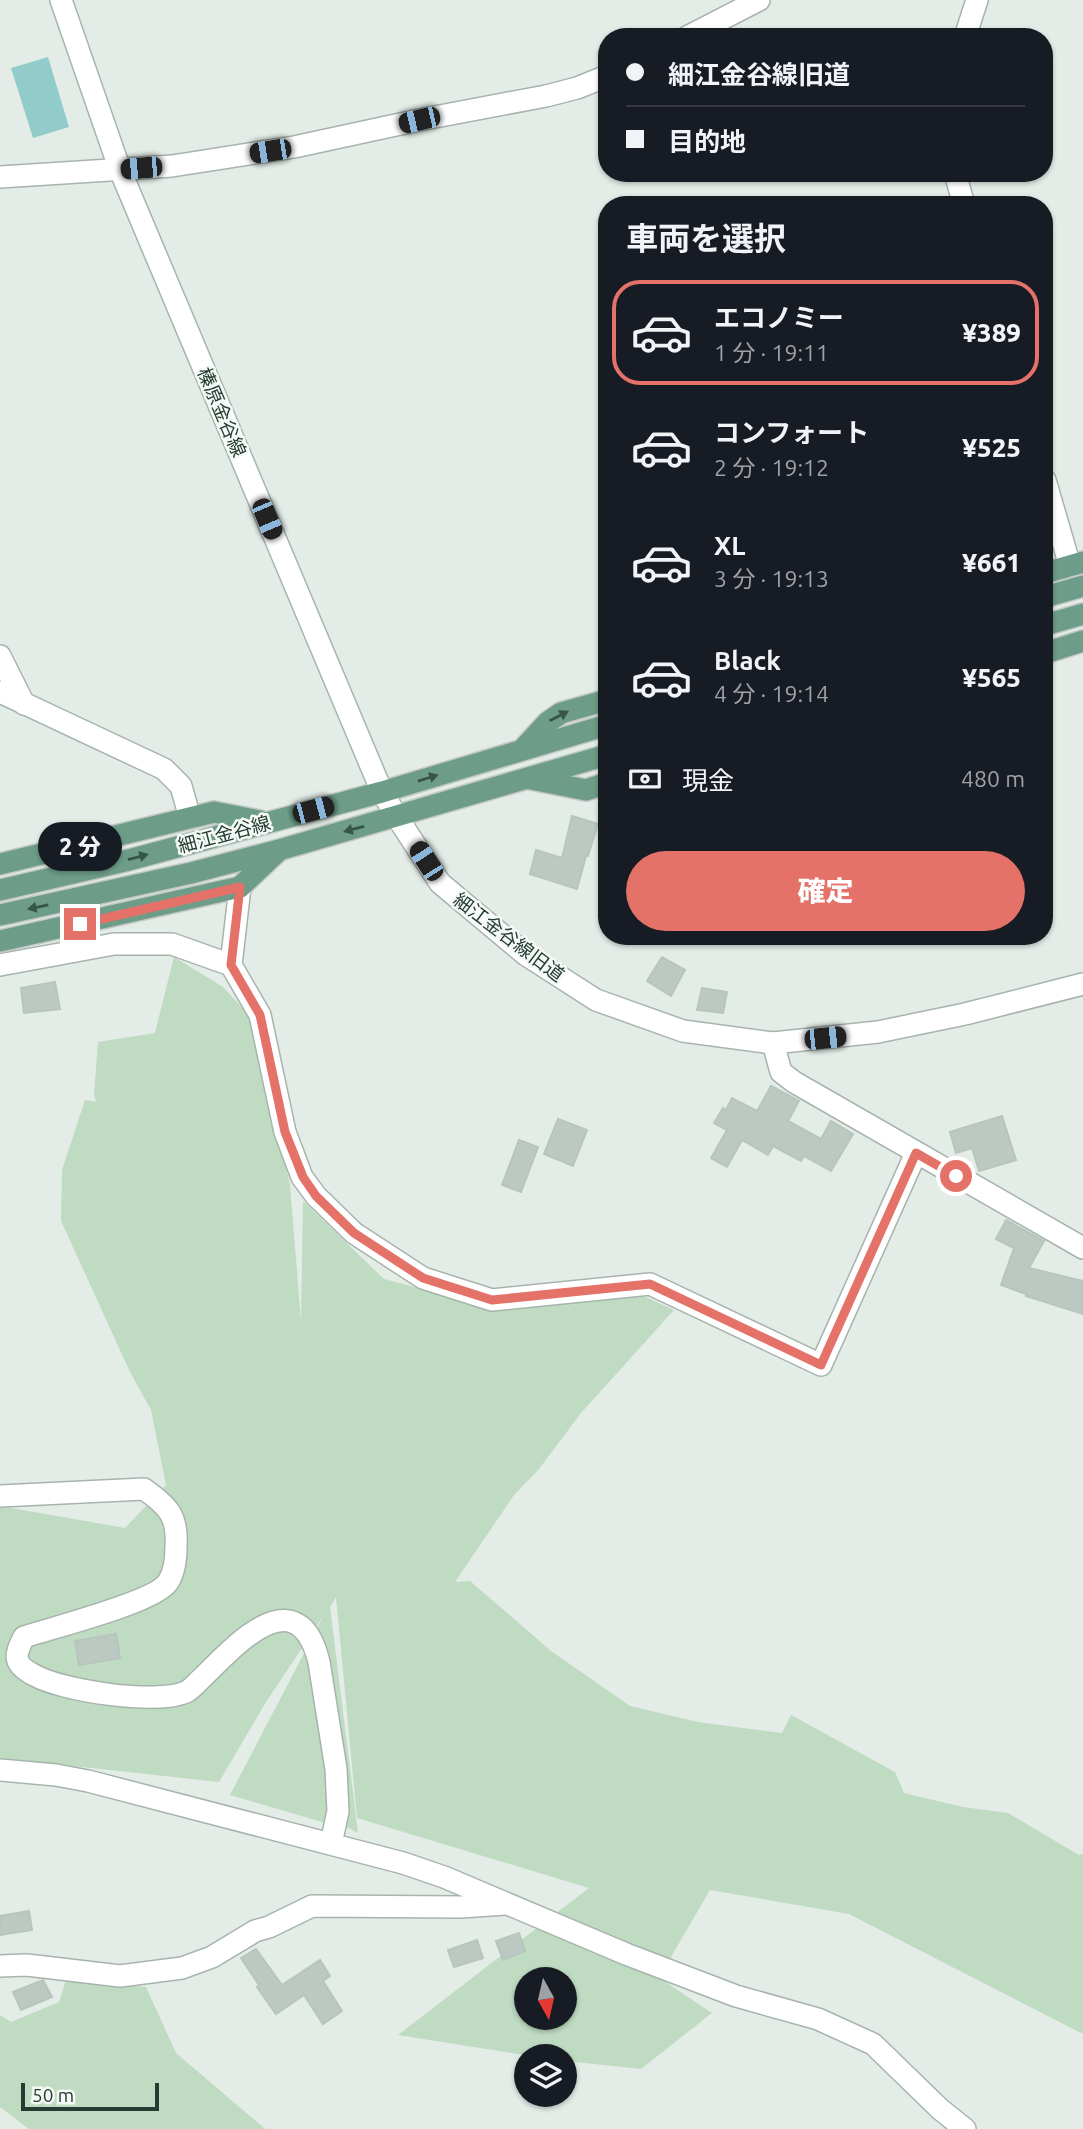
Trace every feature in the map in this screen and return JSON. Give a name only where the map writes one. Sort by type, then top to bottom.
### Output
[{"type":"main road","points":[[1053,571],[1076,564]]},
{"type":"main road","points":[[1053,595],[1083,586]]},
{"type":"main road","points":[[1053,623],[1083,614]]},
{"type":"main road","points":[[1053,650],[1083,641]]},
{"type":"main road","points":[[522,750],[548,722],[561,713],[598,703]]},
{"type":"main road","name":"細江金谷線","points":[[0,890],[125,861],[382,792],[598,728]]},
{"type":"main road","name":"細江金谷線","points":[[0,915],[191,873],[279,850],[598,758]]},
{"type":"main road","points":[[529,778],[586,790],[598,786]]},
{"type":"main road","points":[[0,864],[214,812],[267,823]]},
{"type":"main road","points":[[0,941],[240,887],[279,850]]},
{"type":"street","name":"榛原金谷線","points":[[61,0],[120,170],[382,792],[397,817]]},
{"type":"street","points":[[705,28],[759,0]]},
{"type":"street","points":[[968,28],[977,0]]},
{"type":"street","points":[[0,177],[172,166],[294,148],[419,120],[546,96],[598,80]]},
{"type":"street","points":[[1053,502],[1076,564]]},
{"type":"street","points":[[0,656],[24,704]]},
{"type":"street","points":[[0,692],[164,769],[181,786],[190,818]]},
{"type":"street","name":"細江金谷線旧道","points":[[397,817],[440,883],[526,954],[596,1000],[682,1031],[773,1043],[878,1032],[965,1014],[1083,984]]},
{"type":"street","points":[[240,887],[231,965],[260,1015],[285,1132],[303,1177],[316,1196],[354,1233],[423,1278],[492,1300],[650,1284],[821,1365],[916,1153]]},
{"type":"street","points":[[0,965],[114,944],[172,944],[231,965]]},
{"type":"street","points":[[773,1043],[781,1072],[1083,1248]]},
{"type":"street","points":[[0,1496],[144,1489],[158,1499],[175,1519],[176,1561],[168,1583],[147,1598],[24,1637],[16,1652],[18,1661],[24,1670],[44,1681],[107,1694],[158,1697],[187,1692],[239,1643],[266,1624],[290,1621],[306,1631],[315,1646],[319,1662],[336,1769],[338,1811],[331,1844]]},
{"type":"street","points":[[0,1770],[88,1781],[331,1844],[444,1877],[626,1954],[736,1996],[818,2019],[873,2045],[965,2129]]},
{"type":"street","points":[[0,1966],[27,1965],[120,1976],[181,1968],[212,1958],[255,1931],[312,1906],[461,1907],[505,1904]]},
{"type":"green space","points":[[174,957],[223,987],[248,1014],[263,1062],[290,1185],[301,1321],[303,1201],[384,1279],[481,1305],[639,1294],[674,1310],[581,1413],[539,1469],[514,1495],[455,1582],[470,1581],[551,1651],[630,1706],[698,1722],[782,1733],[791,1715],[895,1772],[904,1793],[963,1807],[1008,1813],[1079,1855],[1083,1854],[1083,2034],[849,1914],[710,1890],[671,1957],[664,1981],[712,2013],[641,2069],[577,2062],[577,2044],[514,2044],[514,2053],[398,2035],[589,1888],[357,1818],[336,1597],[330,1607],[358,1833],[341,1824],[322,1822],[230,1795],[324,1615],[266,1702],[219,1782],[0,1758],[0,1506],[125,1528],[166,1485],[151,1410],[130,1372],[61,1221],[62,1170],[85,1100],[97,1102],[94,1096],[98,1042],[155,1033]]},
{"type":"green space","points":[[66,1980],[146,1987],[176,2053],[265,2129],[29,2129],[0,2107],[0,2015],[11,2022],[59,2002]]},
{"type":"water","points":[[48,57],[69,127],[33,138],[11,68]]},
{"type":"building","points":[[572,816],[598,824],[577,889],[530,874],[536,850],[562,858]]},
{"type":"building","points":[[662,957],[685,970],[671,996],[647,981]]},
{"type":"building","points":[[55,982],[60,1009],[24,1013],[21,988]]},
{"type":"building","points":[[702,988],[727,992],[723,1013],[697,1010]]},
{"type":"building","points":[[771,1086],[799,1101],[788,1121],[821,1139],[831,1121],[853,1134],[831,1171],[804,1156],[801,1161],[773,1146],[768,1155],[742,1140],[727,1167],[711,1158],[727,1130],[714,1123],[723,1108],[726,1110],[732,1098],[757,1111]]},
{"type":"building","points":[[1002,1116],[1016,1160],[979,1171],[972,1148],[956,1153],[950,1132]]},
{"type":"building","points":[[558,1119],[587,1130],[573,1166],[544,1154]]},
{"type":"building","points":[[519,1140],[538,1147],[521,1192],[502,1185]]},
{"type":"building","points":[[1006,1220],[1044,1241],[1029,1268],[1083,1281],[1083,1314],[1001,1285],[1014,1248],[996,1239]]},
{"type":"building","points":[[116,1634],[120,1658],[79,1665],[75,1641]]},
{"type":"building","points":[[29,1911],[32,1930],[0,1935],[0,1916]]},
{"type":"building","points":[[519,1933],[525,1951],[503,1960],[496,1941]]},
{"type":"building","points":[[477,1940],[483,1958],[454,1967],[448,1950]]},
{"type":"building","points":[[256,1949],[282,1985],[320,1960],[330,1976],[323,1981],[342,2011],[323,2024],[304,1995],[276,2014],[241,1958]]},
{"type":"building","points":[[43,1980],[52,1997],[21,2010],[13,1992]]},
{"type":"route","points":[[80,924],[240,887],[231,965],[260,1015],[285,1132],[303,1177],[316,1196],[354,1233],[423,1278],[492,1300],[650,1284],[821,1365],[916,1153],[956,1176]]}]
